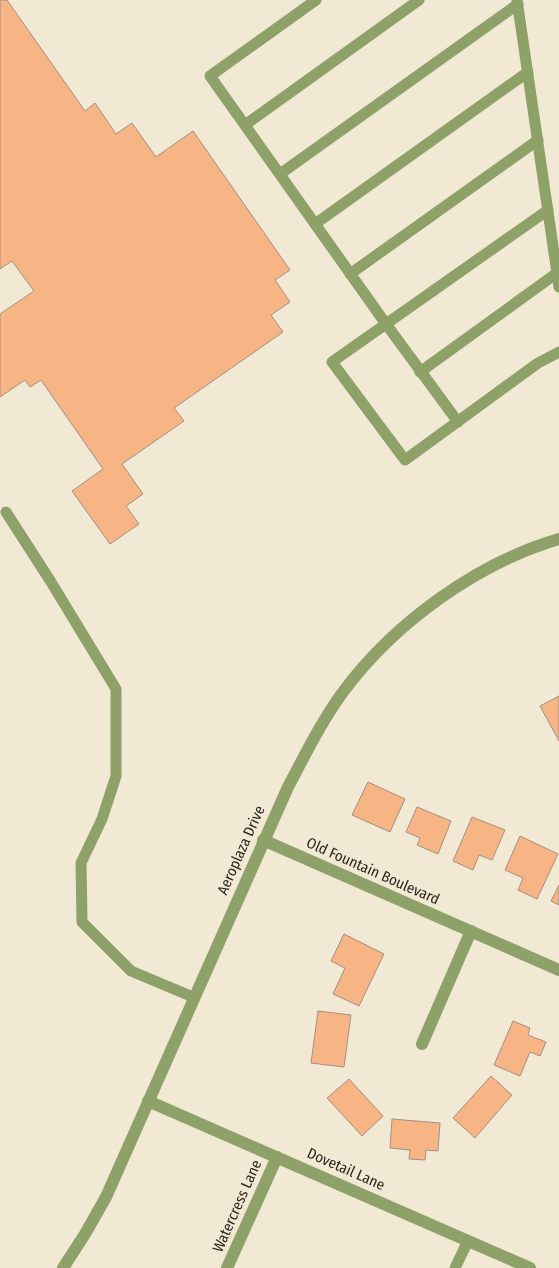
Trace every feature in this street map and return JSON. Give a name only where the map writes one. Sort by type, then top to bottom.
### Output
[{"type":"street","name":"Aeroplaza Drive","points":[[63,1268],[106,1198],[263,840],[319,728],[343,691],[375,654],[441,597],[510,557],[559,539]]},
{"type":"street","name":"Old Fountain Boulevard","points":[[263,840],[559,970]]},
{"type":"street","points":[[422,1044],[471,931]]},
{"type":"street","name":"Dovetail Lane","points":[[148,1101],[530,1268]]},
{"type":"street","name":"Watercress Lane","points":[[229,1267],[277,1157]]},
{"type":"lane","points":[[316,0],[210,76],[420,372],[458,422]]},
{"type":"lane","points":[[245,125],[420,0]]},
{"type":"lane","points":[[280,174],[518,2],[559,287]]},
{"type":"lane","points":[[315,224],[528,72]]},
{"type":"lane","points":[[350,274],[538,140]]},
{"type":"lane","points":[[548,210],[332,362],[406,460],[538,363],[559,352]]},
{"type":"lane","points":[[420,372],[557,273]]},
{"type":"lane","points":[[6,512],[116,689],[116,776],[102,819],[81,864],[82,922],[131,971],[193,998]]},
{"type":"lane","points":[[455,1268],[468,1241]]},
{"type":"building","points":[[0,0],[7,0],[85,111],[95,103],[116,134],[132,123],[156,157],[193,131],[290,270],[275,280],[290,302],[271,315],[283,332],[174,408],[184,421],[122,464],[143,494],[126,506],[139,524],[110,544],[72,491],[103,469],[41,380],[30,387],[25,380],[0,397],[0,314],[34,291],[12,261],[0,269]]},
{"type":"building","points":[[559,696],[559,741],[540,706]]},
{"type":"building","points":[[368,782],[405,799],[390,832],[352,815]]},
{"type":"building","points":[[417,807],[451,821],[438,854],[417,845],[420,838],[406,832]]},
{"type":"building","points":[[472,817],[505,830],[492,860],[479,855],[473,870],[453,861]]},
{"type":"building","points":[[520,836],[558,854],[537,899],[518,890],[523,878],[505,870]]},
{"type":"building","points":[[559,885],[559,905],[551,901]]},
{"type":"building","points":[[344,934],[384,954],[359,1006],[333,994],[345,968],[331,961]]},
{"type":"building","points":[[318,1011],[351,1015],[344,1067],[311,1063]]},
{"type":"building","points":[[513,1021],[530,1028],[528,1035],[546,1042],[540,1056],[530,1052],[520,1076],[494,1065]]},
{"type":"building","points":[[491,1076],[512,1095],[475,1138],[453,1118]]},
{"type":"building","points":[[349,1079],[383,1116],[362,1136],[327,1098]]},
{"type":"building","points":[[392,1119],[440,1123],[438,1151],[426,1150],[425,1160],[409,1159],[410,1150],[390,1148]]}]
